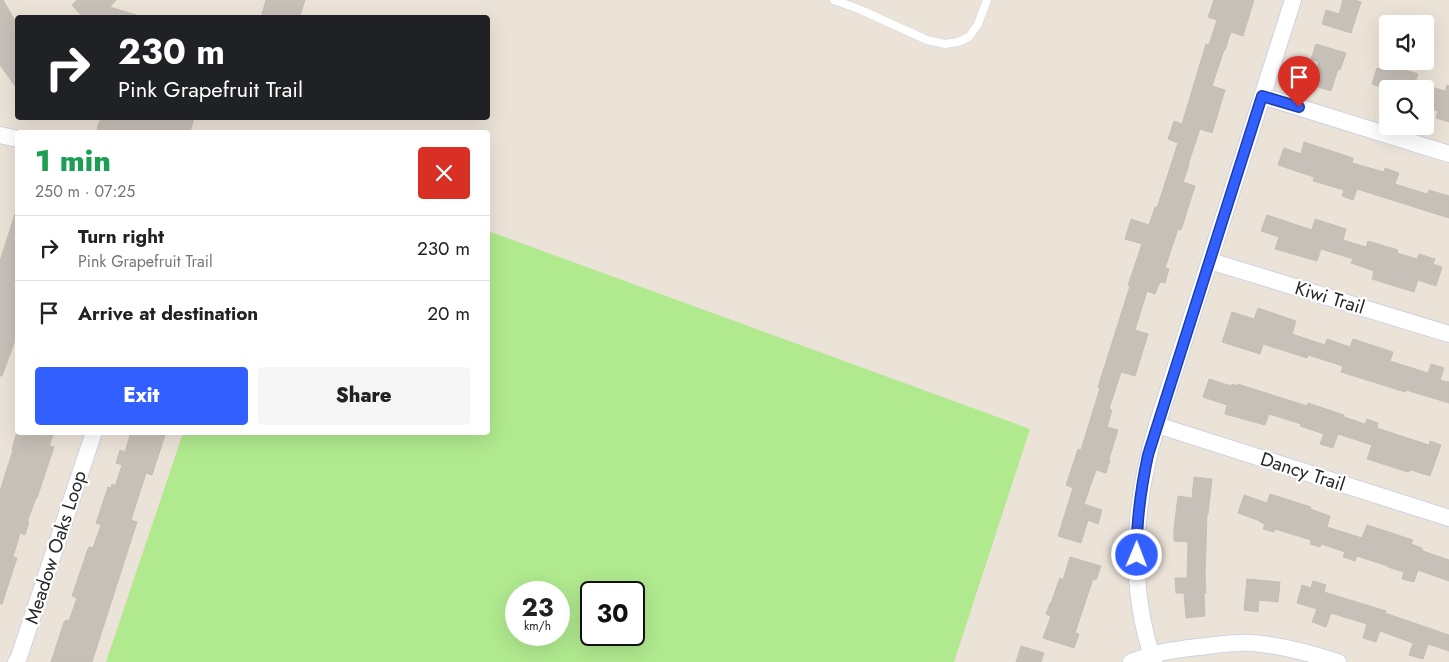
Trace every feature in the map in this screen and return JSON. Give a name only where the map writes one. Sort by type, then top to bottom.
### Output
[{"type":"street","points":[[1152,658],[1139,591],[1136,538],[1142,486],[1148,455],[1293,0]]},
{"type":"street","points":[[1262,96],[1449,154]]},
{"type":"street","points":[[0,135],[15,138]]},
{"type":"street","name":"Kiwi Trail","points":[[1210,261],[1449,334]]},
{"type":"street","name":"Dancy Trail","points":[[1157,425],[1449,518]]},
{"type":"street","name":"Meadow Oaks Loop","points":[[16,662],[93,435]]},
{"type":"street","points":[[1131,662],[1152,658],[1173,650],[1250,643],[1274,645],[1318,655],[1338,662]]},
{"type":"lane","points":[[834,0],[927,40],[945,44],[958,42],[969,36],[978,24],[986,0]]},
{"type":"green space","points":[[490,232],[1030,429],[954,662],[106,662],[182,435],[490,435]]},
{"type":"building","points":[[0,0],[3,0],[15,21],[15,86],[0,65]]},
{"type":"building","points":[[77,0],[116,0],[110,7],[136,15],[81,15],[72,5]]},
{"type":"building","points":[[266,0],[305,0],[300,15],[262,14]]},
{"type":"building","points":[[1214,0],[1254,0],[1243,36],[1231,32],[1212,86],[1225,90],[1212,133],[1200,129],[1188,165],[1183,182],[1195,186],[1181,230],[1178,229],[1165,268],[1169,269],[1165,283],[1160,282],[1155,294],[1147,291],[1135,330],[1148,334],[1135,376],[1121,372],[1109,409],[1112,410],[1107,427],[1118,430],[1106,473],[1096,470],[1084,504],[1102,510],[1098,524],[1088,520],[1081,543],[1058,536],[1073,488],[1066,485],[1078,449],[1081,450],[1100,388],[1098,387],[1130,286],[1128,285],[1142,244],[1125,239],[1131,219],[1149,225],[1155,207],[1157,208],[1178,143],[1168,139],[1174,121],[1182,124],[1206,44],[1209,45],[1217,20],[1208,17]]},
{"type":"building","points":[[1343,0],[1361,2],[1351,33],[1322,24],[1326,10],[1339,14]]},
{"type":"building","points":[[1316,44],[1346,53],[1340,70],[1338,69],[1331,91],[1312,85],[1319,62],[1311,59]]},
{"type":"building","points":[[1377,68],[1379,70],[1405,70],[1418,74],[1416,80],[1379,80],[1379,87],[1372,84]]},
{"type":"building","points":[[1447,85],[1449,86],[1449,122],[1436,118],[1438,111],[1434,110],[1434,88],[1445,91]]},
{"type":"building","points":[[100,120],[193,120],[191,130],[97,129]]},
{"type":"building","points":[[1304,142],[1353,158],[1352,163],[1384,172],[1385,168],[1399,173],[1395,184],[1427,194],[1429,190],[1449,196],[1449,218],[1357,189],[1353,200],[1342,196],[1344,190],[1313,181],[1314,177],[1278,165],[1284,148],[1301,154]]},
{"type":"building","points":[[15,214],[15,340],[2,376],[0,376],[0,261]]},
{"type":"building","points":[[1267,215],[1312,230],[1315,219],[1346,229],[1343,240],[1366,247],[1368,241],[1398,250],[1397,253],[1417,259],[1419,254],[1435,259],[1433,264],[1442,267],[1436,286],[1418,280],[1414,292],[1372,279],[1374,271],[1351,263],[1353,259],[1321,249],[1317,261],[1275,249],[1279,237],[1261,231]]},
{"type":"building","points":[[1258,308],[1296,321],[1292,334],[1325,345],[1327,339],[1350,347],[1353,339],[1393,352],[1390,361],[1428,373],[1431,364],[1444,368],[1440,380],[1449,382],[1449,403],[1406,390],[1405,392],[1341,372],[1343,366],[1308,355],[1307,358],[1263,344],[1260,354],[1222,342],[1232,312],[1254,319]]},
{"type":"building","points":[[1209,379],[1231,386],[1232,384],[1238,386],[1238,384],[1307,406],[1308,403],[1365,424],[1367,419],[1378,423],[1377,428],[1429,445],[1430,441],[1441,445],[1430,476],[1411,470],[1408,472],[1367,459],[1372,445],[1338,434],[1333,448],[1320,444],[1324,434],[1300,426],[1301,424],[1269,414],[1265,425],[1225,414],[1227,405],[1203,397]]},
{"type":"building","points":[[16,435],[53,435],[49,446],[54,447],[27,522],[29,522],[25,535],[20,533],[13,557],[17,558],[2,604],[0,604],[0,491]]},
{"type":"building","points":[[130,435],[165,435],[152,475],[146,473],[131,520],[137,522],[92,662],[51,662],[64,622],[66,620],[69,621],[77,598],[72,596],[88,549],[89,547],[93,548],[101,525],[96,523],[108,487],[111,488],[112,484],[115,486],[122,465],[116,463],[120,450],[125,452]]},
{"type":"building","points":[[1194,477],[1212,479],[1207,514],[1205,616],[1186,618],[1184,593],[1176,593],[1175,578],[1187,578],[1188,542],[1174,541],[1174,529],[1178,496],[1192,498]]},
{"type":"building","points":[[1270,494],[1311,507],[1310,509],[1330,516],[1327,527],[1362,538],[1367,525],[1413,540],[1411,544],[1422,548],[1423,551],[1449,560],[1449,581],[1418,570],[1414,582],[1402,579],[1404,572],[1357,556],[1355,561],[1343,557],[1345,552],[1321,544],[1320,547],[1310,544],[1311,540],[1275,529],[1274,532],[1263,529],[1265,524],[1238,513],[1244,495],[1267,503]]},
{"type":"building","points":[[1070,557],[1101,566],[1096,580],[1093,579],[1075,633],[1079,634],[1074,648],[1043,638],[1051,616],[1046,614],[1060,578],[1063,580]]},
{"type":"building","points":[[1247,579],[1280,582],[1278,602],[1259,600],[1258,612],[1244,610]]},
{"type":"building","points":[[1313,581],[1326,585],[1324,592],[1386,611],[1385,613],[1449,635],[1449,651],[1428,644],[1423,659],[1409,655],[1413,643],[1380,631],[1376,642],[1363,638],[1367,624],[1331,613],[1326,627],[1312,622],[1317,609],[1297,603],[1302,585],[1311,588]]},
{"type":"building","points":[[1021,646],[1044,653],[1041,662],[1016,662]]},
{"type":"route","points":[[1137,555],[1137,520],[1148,455],[1262,96],[1299,107]]}]
